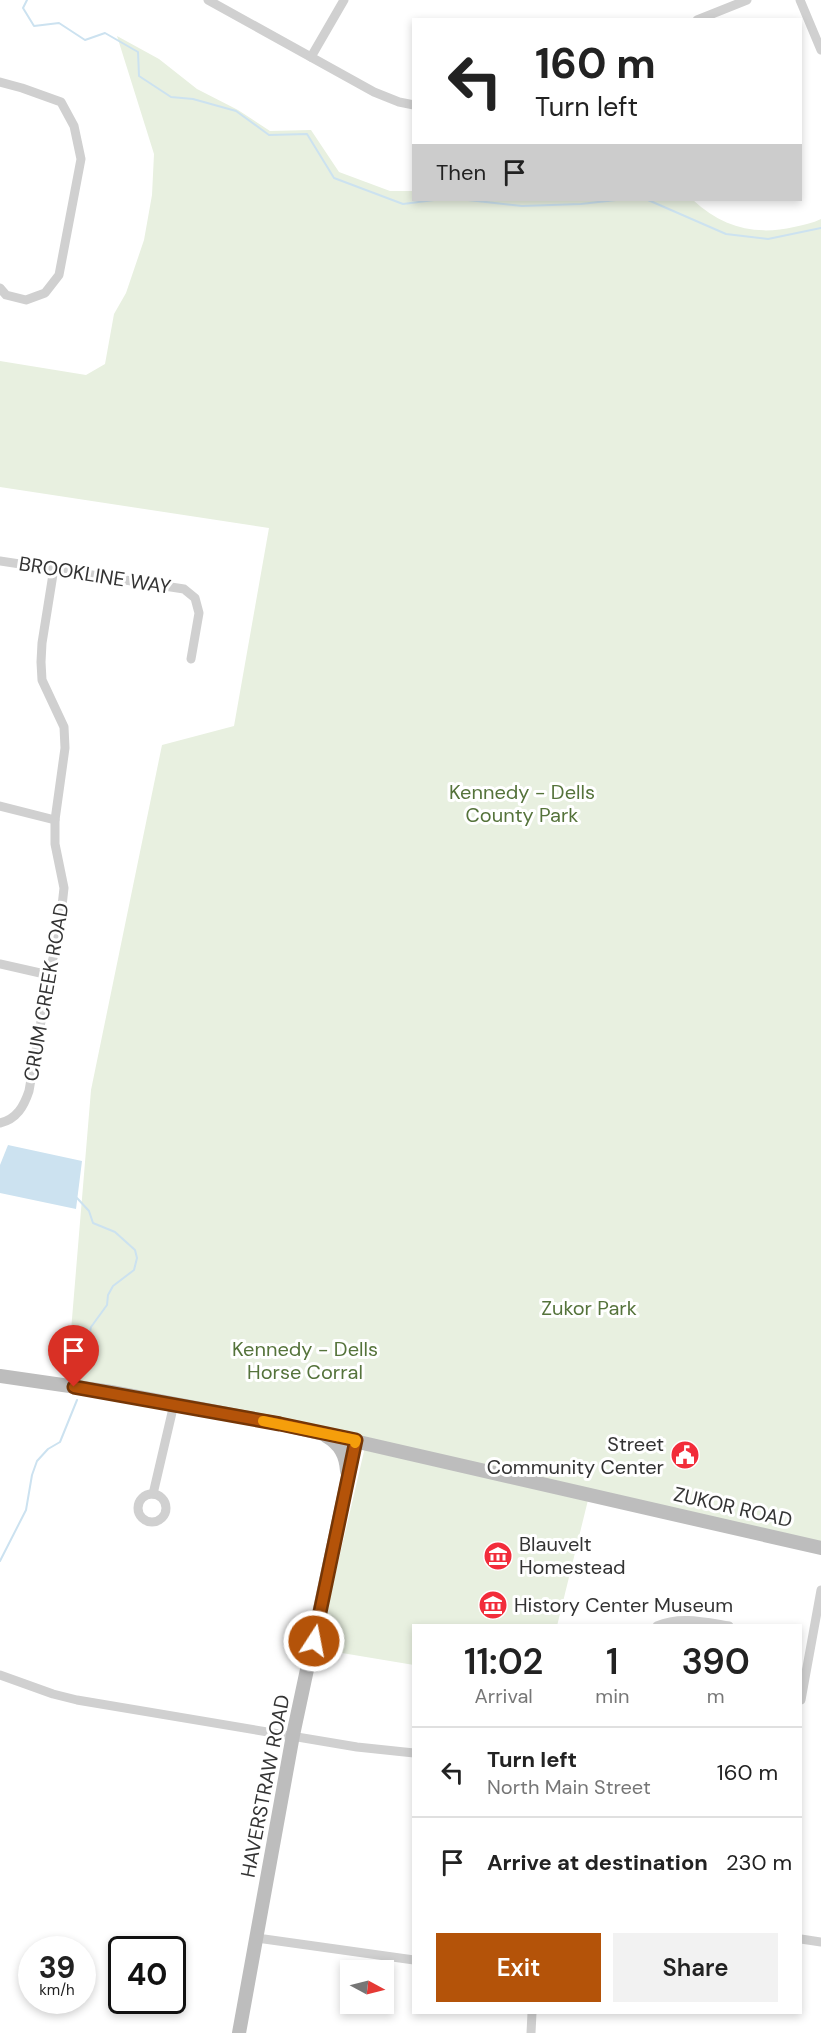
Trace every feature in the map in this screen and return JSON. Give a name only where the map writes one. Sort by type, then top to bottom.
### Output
[{"type":"street","points":[[208,0],[374,92],[412,105]]},
{"type":"street","points":[[311,57],[344,0]]},
{"type":"street","points":[[702,18],[747,0]]},
{"type":"street","points":[[800,0],[821,50]]},
{"type":"street","points":[[0,82],[61,102],[74,126],[81,159],[59,275],[45,294],[26,300],[6,295],[0,288]]},
{"type":"street","name":"BROOKLINE WAY","points":[[0,561],[184,589],[195,598],[199,613],[191,659]]},
{"type":"street","name":"CRUM CREEK ROAD","points":[[0,1123],[16,1115],[24,1105],[29,1090],[49,975],[59,933],[64,888],[55,844],[55,820],[65,748],[64,727],[42,680],[40,662],[54,568]]},
{"type":"street","points":[[0,806],[55,820]]},
{"type":"street","points":[[0,964],[49,975]]},
{"type":"street","name":"ZUKOR ROAD","points":[[0,1376],[111,1392],[316,1431],[821,1548]]},
{"type":"street","points":[[153,1494],[174,1404]]},
{"type":"street","points":[[316,1431],[340,1447],[347,1464],[346,1482]]},
{"type":"street","name":"HAVERSTRAW ROAD","points":[[239,2033],[294,1736],[356,1440]]},
{"type":"street","points":[[802,1695],[821,1590]]},
{"type":"street","points":[[663,1624],[694,1620],[717,1624]]},
{"type":"street","points":[[802,1639],[812,1641]]},
{"type":"street","points":[[0,1675],[53,1694],[78,1700],[357,1747],[412,1753]]},
{"type":"street","points":[[257,1938],[412,1960]]},
{"type":"street","points":[[802,1939],[821,1942]]},
{"type":"street","points":[[531,2033],[532,2014]]},
{"type":"green space","name":"Kennedy - Dells County Park","points":[[117,36],[159,59],[197,89],[238,110],[270,131],[311,130],[339,172],[390,191],[412,191],[412,201],[694,201],[727,223],[753,230],[780,230],[821,219],[821,1543],[67,1379],[91,1090],[162,745],[234,726],[269,528],[0,487],[0,361],[86,375],[105,364],[114,314],[126,293],[144,240],[152,195],[154,154]]},
{"type":"green space","points":[[365,1447],[589,1496],[557,1624],[412,1624],[412,1665],[318,1649]]},
{"type":"water","points":[[8,1145],[82,1161],[76,1209],[0,1193],[0,1165]]},
{"type":"waterway","points":[[27,0],[23,8],[34,26],[59,23],[85,40],[105,33],[138,52],[139,76],[171,97],[193,99],[236,111],[269,135],[307,134],[334,178],[403,204],[426,201]]},
{"type":"waterway","points":[[477,201],[522,206],[607,201]]},
{"type":"waterway","points":[[650,201],[726,234],[768,239],[821,228]]},
{"type":"waterway","points":[[77,1198],[89,1211],[93,1223],[115,1232],[135,1250],[137,1258],[134,1270],[113,1286],[108,1295],[107,1305],[91,1327],[80,1374]]},
{"type":"waterway","points":[[0,1561],[26,1510],[32,1475],[37,1461],[48,1449],[60,1442],[77,1400]]},
{"type":"slow traffic","points":[[263,1421],[356,1440],[355,1443]]},
{"type":"place","name":"Street Community Center","points":[[685,1455]]},
{"type":"place","name":"Blauvelt Homestead","points":[[498,1556]]},
{"type":"place","name":"History Center Museum","points":[[493,1605]]},
{"type":"route","points":[[74,1387],[111,1392],[356,1440],[314,1641]]},
{"type":"park label","name":"Zukor Park","points":[[589,1308]]},
{"type":"park label","name":"Kennedy - Dells Horse Corral","points":[[305,1360]]}]
